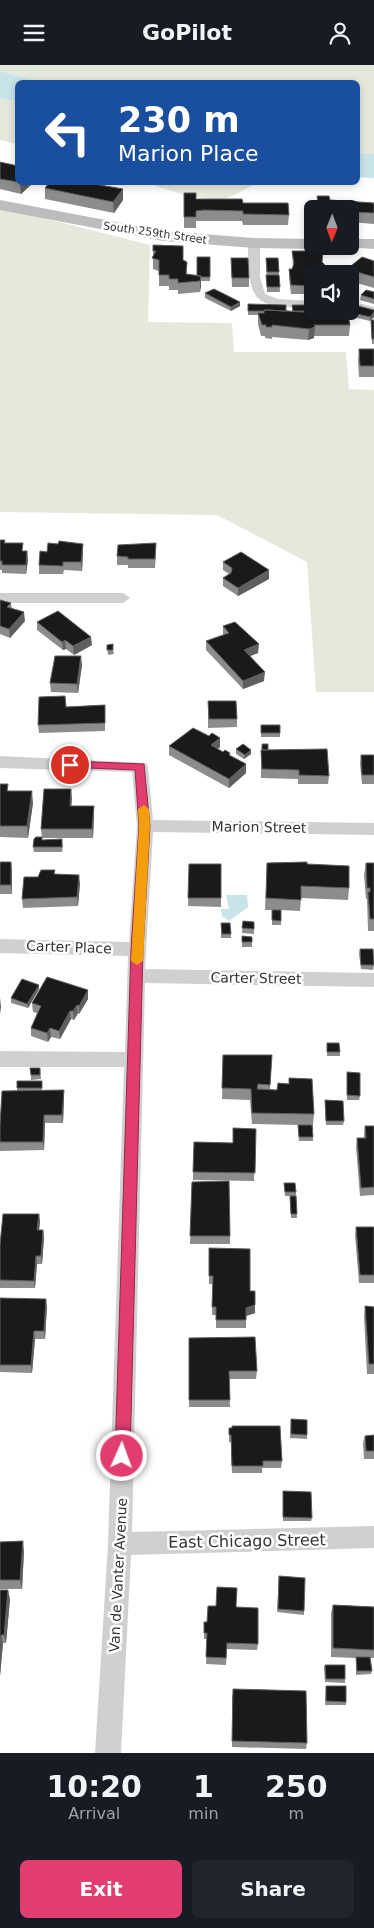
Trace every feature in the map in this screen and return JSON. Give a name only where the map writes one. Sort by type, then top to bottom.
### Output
[{"type":"street","name":"South 259th Street","points":[[0,205],[119,229],[209,241],[304,243]]},
{"type":"street","points":[[254,243],[254,282],[256,292],[267,301],[304,304]]},
{"type":"street","points":[[359,244],[374,244]]},
{"type":"street","points":[[359,307],[374,311]]},
{"type":"street","points":[[0,597],[123,598]]},
{"type":"street","name":"Van de Vanter Avenue","points":[[0,762],[140,767],[145,826],[137,949],[120,1544],[108,1753]]},
{"type":"street","name":"Marion Street","points":[[145,826],[374,829]]},
{"type":"street","name":"Carter Place","points":[[0,946],[137,949]]},
{"type":"street","name":"Carter Street","points":[[137,976],[374,980]]},
{"type":"street","points":[[0,1059],[135,1060]]},
{"type":"street","name":"East Chicago Street","points":[[120,1544],[374,1537]]},
{"type":"shaded area","points":[[0,65],[374,65],[374,154],[360,153],[360,80],[34,80],[0,71]]},
{"type":"shaded area","points":[[0,98],[15,102],[15,144],[0,140]]},
{"type":"shaded area","points":[[155,185],[253,185],[231,197],[222,199],[206,198],[164,189]]},
{"type":"shaded area","points":[[0,207],[150,245],[148,322],[232,323],[234,352],[346,352],[349,389],[374,390],[374,692],[316,692],[307,562],[217,515],[0,512]]},
{"type":"water","points":[[0,71],[34,80],[15,80],[15,102],[0,98]]},
{"type":"water","points":[[360,153],[374,154],[374,178],[360,177]]},
{"type":"water","points":[[226,895],[247,895],[248,907],[229,921],[222,916],[221,909],[229,909]]},
{"type":"building","points":[[0,162],[15,165],[15,182],[0,179]]},
{"type":"building","points":[[47,185],[100,185],[123,189],[113,202],[45,188]]},
{"type":"building","points":[[184,193],[196,193],[196,199],[242,199],[243,203],[288,203],[289,215],[243,214],[243,211],[204,210],[196,211],[196,217],[184,217]]},
{"type":"building","points":[[317,196],[329,196],[330,200],[318,200]]},
{"type":"building","points":[[359,202],[374,203],[374,213],[359,212]]},
{"type":"building","points":[[153,245],[183,246],[183,260],[187,262],[186,274],[201,276],[200,281],[178,283],[178,279],[169,279],[169,275],[159,275],[159,260],[152,258],[156,251],[153,251]]},
{"type":"building","points":[[292,251],[304,251],[304,255],[323,255],[322,262],[325,265],[304,265],[304,286],[291,285],[289,269],[292,269],[294,263]]},
{"type":"building","points":[[197,257],[210,257],[210,277],[197,276]]},
{"type":"building","points":[[362,257],[374,261],[374,277],[359,273],[359,265],[352,265]]},
{"type":"building","points":[[231,258],[248,258],[249,278],[232,278]]},
{"type":"building","points":[[266,258],[278,258],[279,272],[267,272]]},
{"type":"building","points":[[266,275],[279,275],[280,287],[267,287]]},
{"type":"building","points":[[214,289],[240,302],[231,307],[205,293]]},
{"type":"building","points":[[366,290],[374,292],[374,299],[361,295]]},
{"type":"building","points":[[248,304],[286,305],[286,311],[248,311]]},
{"type":"building","points":[[292,305],[304,305],[304,311],[293,311]]},
{"type":"building","points":[[359,306],[374,310],[370,317],[359,314]]},
{"type":"building","points":[[264,310],[304,312],[304,320],[349,320],[350,325],[314,325],[315,327],[309,329],[272,325],[272,327],[266,327],[266,325],[262,325],[258,313],[264,313]]},
{"type":"building","points":[[371,320],[374,320],[374,339],[372,339]]},
{"type":"building","points":[[359,349],[374,349],[374,366],[360,366]]},
{"type":"building","points":[[0,540],[5,540],[4,543],[23,543],[22,551],[27,551],[26,565],[2,565],[2,561],[0,561]]},
{"type":"building","points":[[59,541],[83,544],[81,562],[63,562],[63,566],[39,565],[40,551],[47,552],[48,543],[58,544]]},
{"type":"building","points":[[156,543],[155,559],[128,559],[128,557],[117,556],[118,545]]},
{"type":"building","points":[[241,552],[269,570],[238,588],[223,578],[231,573],[232,568],[223,562]]},
{"type":"building","points":[[0,600],[11,603],[7,607],[24,612],[9,629],[0,626]]},
{"type":"building","points":[[58,611],[91,637],[73,646],[65,640],[62,642],[37,622]]},
{"type":"building","points":[[235,622],[259,644],[244,650],[265,672],[243,681],[206,641],[229,633],[223,626]]},
{"type":"building","points":[[113,644],[113,650],[107,650],[107,645]]},
{"type":"building","points":[[55,656],[81,656],[77,684],[50,683]]},
{"type":"building","points":[[65,696],[66,707],[105,705],[105,723],[38,725],[39,697]]},
{"type":"building","points":[[208,701],[236,701],[237,719],[209,719]]},
{"type":"building","points":[[261,725],[280,725],[280,733],[261,733]]},
{"type":"building","points":[[193,728],[209,736],[212,733],[220,738],[211,745],[223,752],[225,750],[230,753],[229,755],[246,764],[229,779],[169,746]]},
{"type":"building","points":[[243,744],[251,750],[245,755],[236,749]]},
{"type":"building","points":[[262,744],[268,744],[268,750],[262,750]]},
{"type":"building","points":[[327,749],[329,776],[299,775],[299,770],[262,769],[261,750]]},
{"type":"building","points":[[361,755],[374,755],[374,775],[362,775]]},
{"type":"building","points":[[0,784],[8,784],[7,791],[32,791],[27,826],[0,826]]},
{"type":"building","points":[[44,789],[71,789],[70,806],[94,806],[92,829],[41,829]]},
{"type":"building","points":[[36,837],[42,837],[42,840],[62,839],[62,847],[33,847]]},
{"type":"building","points":[[0,862],[11,862],[11,885],[0,885]]},
{"type":"building","points":[[307,862],[307,864],[349,866],[349,888],[301,886],[301,900],[266,898],[267,863]]},
{"type":"building","points":[[366,863],[374,863],[374,919],[370,919],[368,892],[370,892],[370,888],[367,888]]},
{"type":"building","points":[[189,864],[221,864],[221,898],[188,898]]},
{"type":"building","points":[[41,870],[55,870],[54,874],[79,875],[77,897],[22,899],[24,877],[38,877]]},
{"type":"building","points":[[272,910],[281,910],[281,921],[272,920]]},
{"type":"building","points":[[243,921],[254,922],[254,929],[242,928]]},
{"type":"building","points":[[221,923],[230,923],[231,934],[222,934]]},
{"type":"building","points":[[242,936],[252,937],[252,942],[242,942]]},
{"type":"building","points":[[360,949],[373,949],[374,965],[361,965]]},
{"type":"building","points":[[47,977],[88,990],[79,1006],[77,1005],[73,1011],[70,1011],[59,1031],[50,1028],[47,1033],[31,1028],[41,1006],[32,1003]]},
{"type":"building","points":[[22,979],[39,985],[27,1004],[11,998]]},
{"type":"building","points":[[327,1043],[339,1043],[340,1052],[327,1052]]},
{"type":"building","points":[[223,1055],[272,1055],[270,1085],[258,1084],[257,1089],[277,1090],[278,1083],[289,1084],[289,1078],[312,1079],[314,1114],[252,1113],[251,1089],[222,1088]]},
{"type":"building","points":[[30,1068],[40,1068],[40,1075],[31,1075]]},
{"type":"building","points":[[347,1072],[360,1073],[360,1096],[347,1095]]},
{"type":"building","points":[[17,1081],[42,1081],[42,1088],[17,1088]]},
{"type":"building","points":[[64,1090],[62,1115],[44,1115],[43,1142],[0,1142],[2,1091]]},
{"type":"building","points":[[325,1100],[343,1101],[344,1121],[326,1121]]},
{"type":"building","points":[[298,1125],[312,1125],[313,1137],[299,1137]]},
{"type":"building","points":[[365,1126],[374,1126],[374,1187],[361,1188],[357,1138],[366,1138]]},
{"type":"building","points":[[233,1128],[256,1129],[255,1173],[193,1172],[194,1142],[233,1143]]},
{"type":"building","points":[[229,1181],[230,1236],[190,1236],[192,1182]]},
{"type":"building","points":[[284,1183],[295,1183],[296,1192],[285,1192]]},
{"type":"building","points":[[290,1196],[296,1196],[297,1214],[291,1214]]},
{"type":"building","points":[[3,1214],[39,1214],[37,1230],[43,1230],[41,1256],[36,1256],[34,1281],[0,1280],[0,1245]]},
{"type":"building","points":[[356,1227],[374,1227],[374,1275],[360,1275]]},
{"type":"building","points":[[209,1248],[250,1249],[250,1291],[255,1291],[255,1305],[246,1308],[246,1320],[216,1320],[216,1307],[212,1307],[213,1276],[209,1276]]},
{"type":"building","points":[[0,1298],[46,1299],[44,1331],[34,1331],[31,1365],[0,1365]]},
{"type":"building","points":[[365,1306],[374,1307],[374,1364],[369,1364]]},
{"type":"building","points":[[255,1337],[257,1371],[229,1371],[230,1400],[189,1400],[189,1338]]},
{"type":"building","points":[[291,1419],[307,1420],[307,1435],[291,1434]]},
{"type":"building","points":[[232,1426],[280,1426],[282,1461],[263,1461],[263,1466],[232,1466],[229,1428],[232,1428]]},
{"type":"building","points":[[374,1435],[374,1451],[366,1451],[365,1436]]},
{"type":"building","points":[[283,1491],[311,1492],[312,1518],[283,1517]]},
{"type":"building","points":[[23,1541],[20,1580],[0,1580],[0,1542]]},
{"type":"building","points":[[279,1576],[305,1578],[304,1611],[278,1609]]},
{"type":"building","points":[[217,1587],[237,1588],[236,1607],[258,1608],[258,1644],[227,1643],[226,1658],[206,1657],[207,1633],[204,1633],[204,1622],[207,1622],[208,1606],[216,1606]]},
{"type":"building","points":[[0,1590],[8,1590],[4,1635],[1,1635],[0,1645]]},
{"type":"building","points":[[333,1605],[374,1607],[374,1650],[333,1648]]},
{"type":"building","points":[[356,1657],[370,1657],[372,1671],[357,1671]]},
{"type":"building","points":[[325,1665],[345,1665],[345,1679],[326,1679]]},
{"type":"building","points":[[326,1686],[346,1686],[346,1702],[326,1701]]},
{"type":"building","points":[[233,1689],[306,1691],[307,1743],[232,1741]]},
{"type":"slow traffic","points":[[137,961],[145,826],[144,809]]},
{"type":"route","points":[[70,765],[140,767],[145,826],[137,949],[122,1456]]}]
